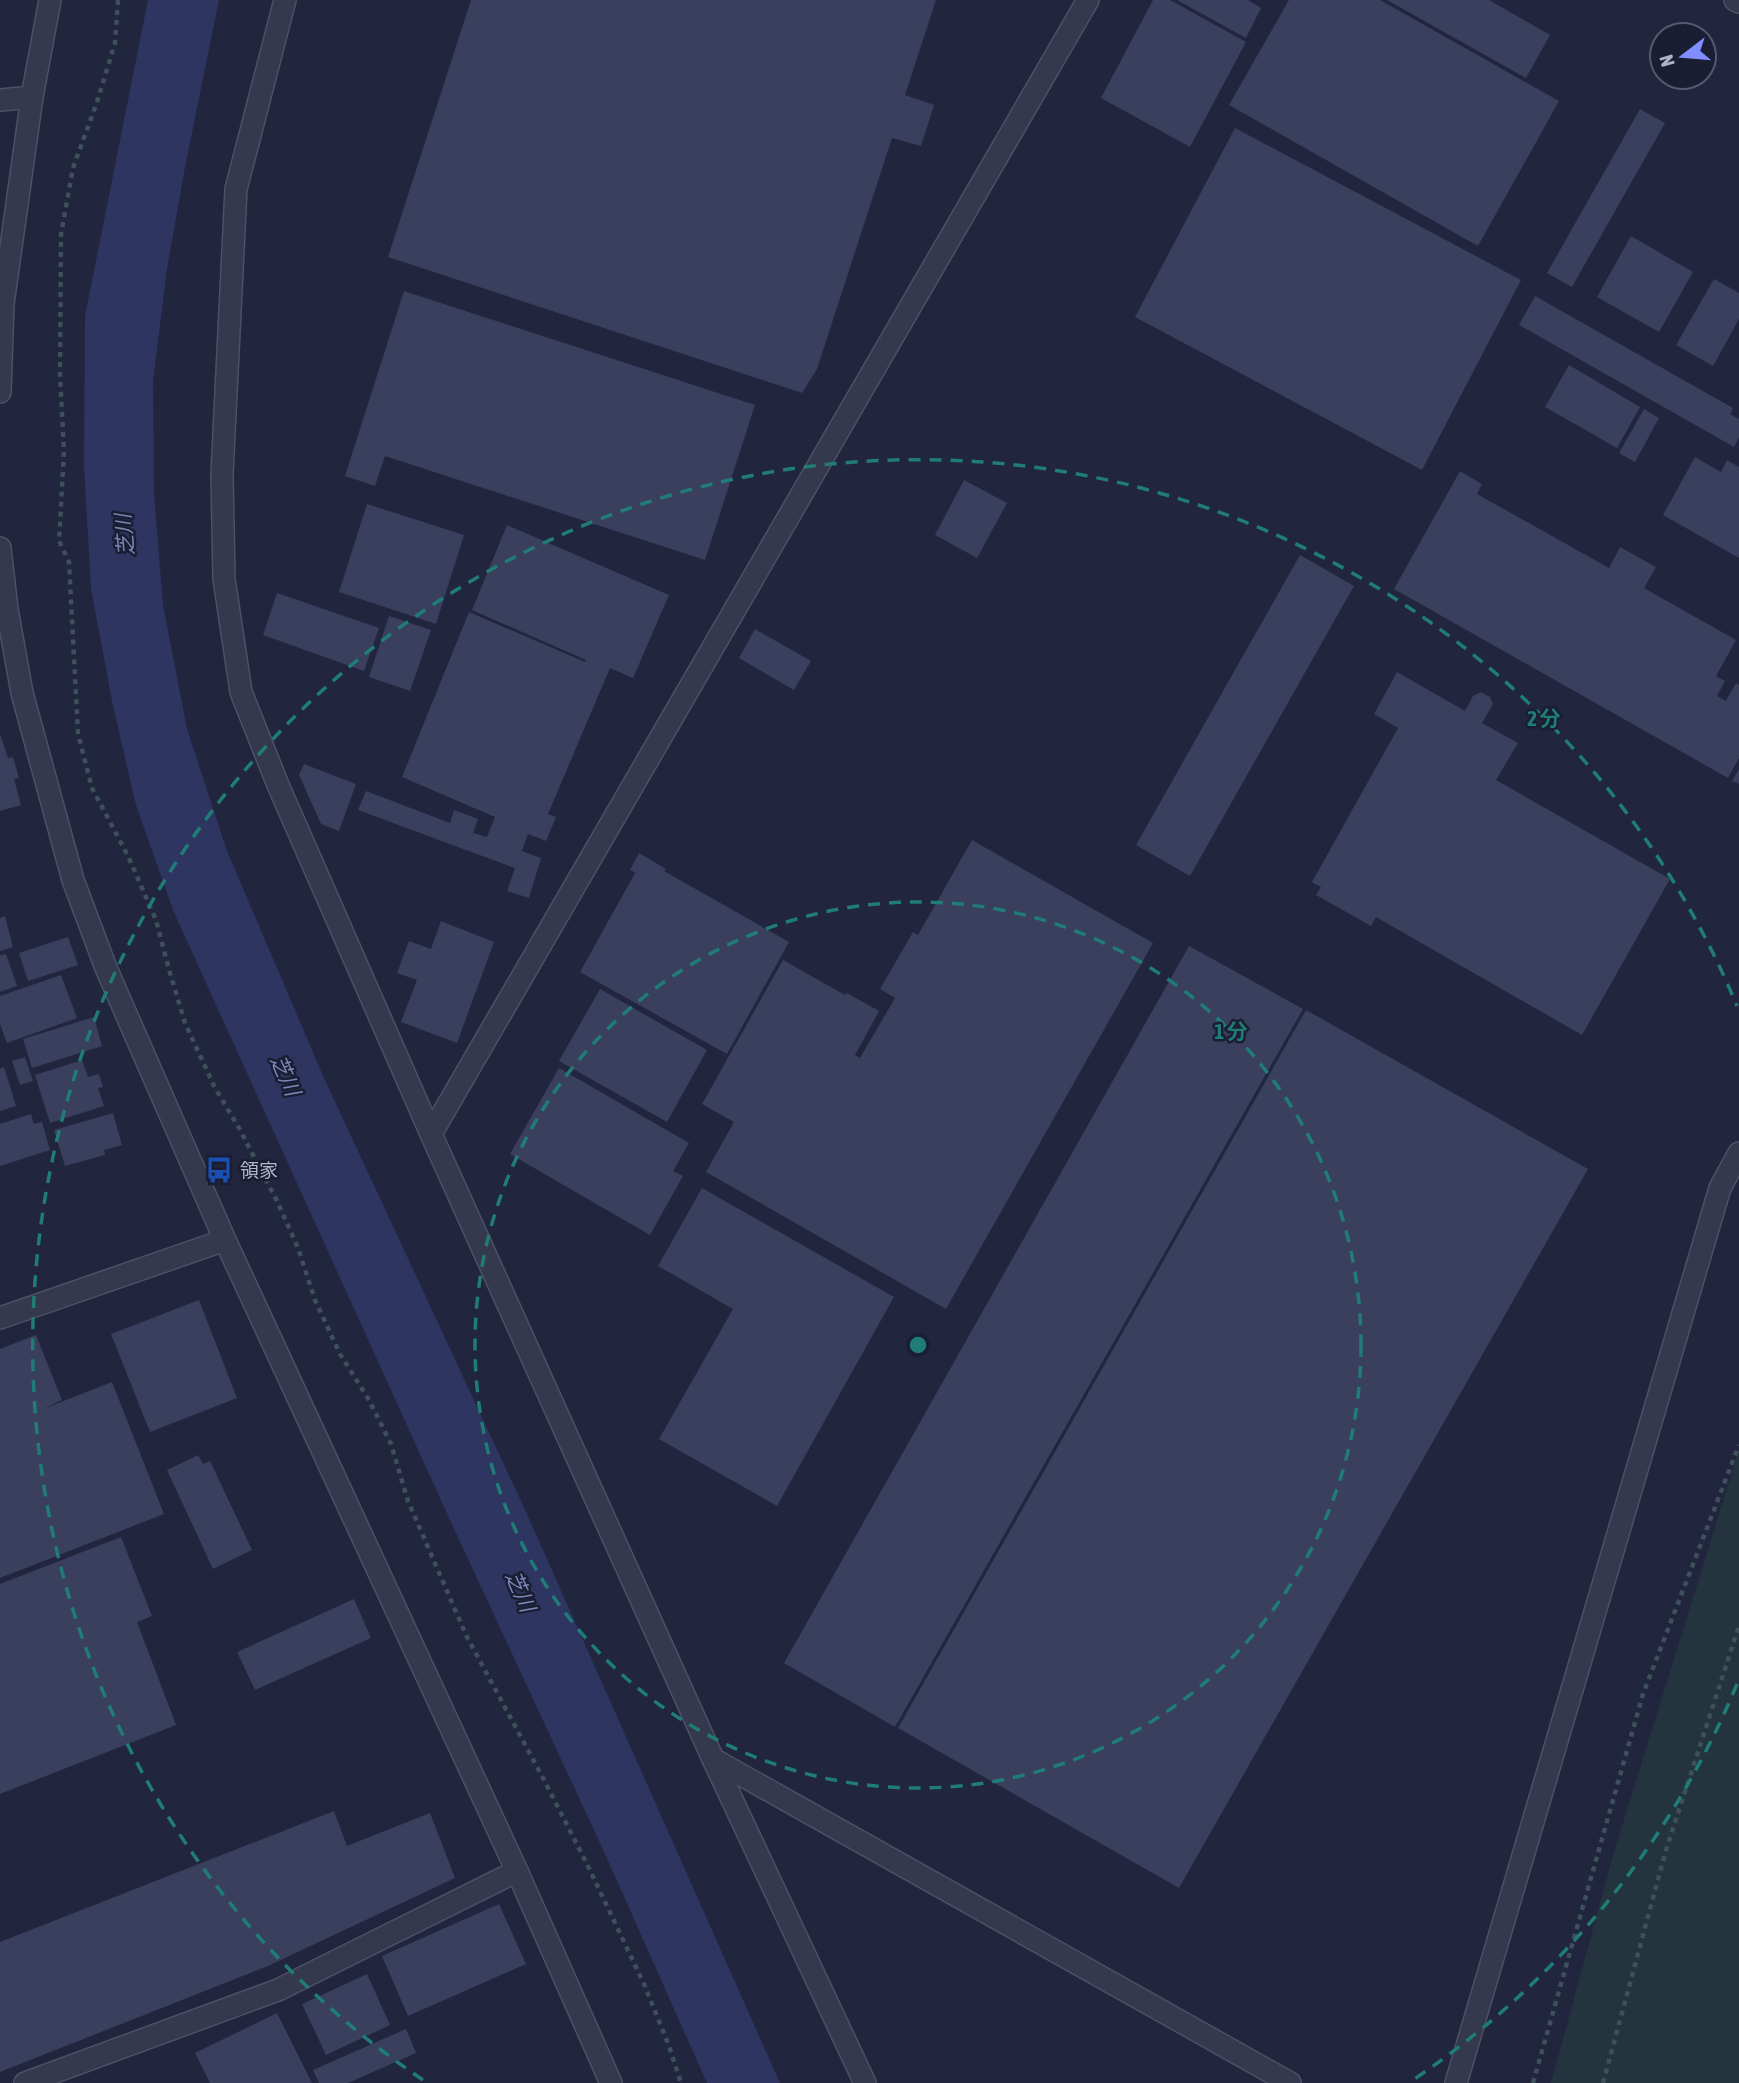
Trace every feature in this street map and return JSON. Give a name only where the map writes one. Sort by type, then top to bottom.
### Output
[{"type":"street","points":[[0,392],[3,304],[32,97],[50,0]]},
{"type":"street","points":[[285,0],[236,189],[222,474],[224,579],[241,692],[283,797],[431,1134],[713,1759],[865,2083]]},
{"type":"street","points":[[431,1134],[1088,0]]},
{"type":"street","points":[[0,100],[32,97]]},
{"type":"street","points":[[0,548],[7,609],[22,693],[73,880],[106,968],[225,1240],[517,1871],[611,2083]]},
{"type":"street","points":[[1456,2083],[1720,1188],[1739,1153]]},
{"type":"street","points":[[0,1318],[225,1240]]},
{"type":"street","points":[[713,1759],[1290,2083]]},
{"type":"street","points":[[25,2083],[278,1990],[517,1871]]},
{"type":"path","points":[[118,0],[116,43],[73,168],[61,234],[60,375],[64,451],[59,541],[69,562],[78,734],[92,788],[128,856],[156,920],[185,1023],[215,1088],[239,1128],[293,1236],[315,1300],[340,1354],[369,1400],[391,1444],[408,1501],[466,1635],[543,1777],[644,1983],[681,2083]]},
{"type":"path","points":[[1533,2083],[1643,1694],[1739,1445]]},
{"type":"path","points":[[1603,2083],[1666,1850],[1739,1626]]},
{"type":"shaded area","points":[[1739,1450],[1739,2083],[1551,2083],[1613,1855]]},
{"type":"water","name":"芝川","points":[[148,0],[219,0],[167,269],[153,381],[154,493],[163,605],[187,729],[227,851],[324,1078],[527,1514],[780,2083],[707,2083],[606,1856],[173,910],[136,805],[113,706],[91,589],[84,466],[85,316]]},
{"type":"building","points":[[471,0],[936,0],[905,95],[934,105],[921,146],[892,138],[817,369],[802,393],[388,257]]},
{"type":"building","points":[[1153,0],[1170,0],[1246,42],[1190,147],[1101,98]]},
{"type":"building","points":[[1177,0],[1248,0],[1261,8],[1246,38]]},
{"type":"building","points":[[1289,0],[1380,0],[1559,101],[1478,246],[1229,105]]},
{"type":"building","points":[[1387,0],[1489,0],[1550,35],[1526,78]]},
{"type":"building","points":[[1640,109],[1665,123],[1572,287],[1547,273]]},
{"type":"building","points":[[1235,128],[1521,280],[1422,470],[1135,317]]},
{"type":"building","points":[[1631,236],[1693,272],[1659,332],[1597,297]]},
{"type":"building","points":[[1714,279],[1739,293],[1739,319],[1713,366],[1676,345]]},
{"type":"building","points":[[404,291],[755,405],[705,560],[385,456],[375,486],[345,476]]},
{"type":"building","points":[[1535,296],[1733,408],[1730,414],[1739,419],[1739,437],[1734,447],[1519,325]]},
{"type":"building","points":[[1569,365],[1640,407],[1617,448],[1545,407]]},
{"type":"building","points":[[1644,409],[1659,418],[1635,462],[1619,453]]},
{"type":"building","points":[[1695,457],[1721,472],[1727,460],[1739,467],[1739,558],[1663,515]]},
{"type":"building","points":[[1460,471],[1482,484],[1477,494],[1609,568],[1620,547],[1656,567],[1644,588],[1736,640],[1716,676],[1725,681],[1717,696],[1726,701],[1736,683],[1739,685],[1739,758],[1728,778],[1394,589]]},
{"type":"building","points":[[964,480],[1007,503],[977,558],[935,535]]},
{"type":"building","points":[[367,504],[464,535],[436,624],[339,592]]},
{"type":"building","points":[[507,525],[669,595],[633,678],[610,668],[548,814],[556,817],[546,841],[528,834],[522,851],[541,858],[529,898],[507,891],[515,868],[358,810],[366,791],[450,823],[454,810],[478,819],[473,833],[487,837],[495,817],[402,777],[469,612],[585,662],[586,660],[472,610]]},
{"type":"building","points":[[1300,555],[1354,586],[1190,876],[1136,845]]},
{"type":"building","points":[[277,593],[379,628],[364,671],[263,635]]},
{"type":"building","points":[[389,616],[431,630],[410,691],[369,677]]},
{"type":"building","points":[[755,629],[811,661],[794,690],[739,658]]},
{"type":"building","points":[[1397,672],[1465,711],[1473,696],[1481,692],[1490,697],[1493,704],[1482,723],[1518,743],[1496,780],[1670,879],[1582,1035],[1376,917],[1371,926],[1316,895],[1321,887],[1312,882],[1398,728],[1374,714]]},
{"type":"building","points":[[0,734],[8,758],[13,757],[19,778],[14,779],[21,805],[0,811]]},
{"type":"building","points":[[304,764],[356,784],[339,831],[321,824],[299,775]]},
{"type":"building","points":[[1739,769],[1739,784],[1732,781]]},
{"type":"building","points":[[972,840],[1153,943],[946,1309],[706,1172],[734,1122],[702,1104],[783,960],[879,1011],[855,1055],[860,1058],[895,998],[880,989],[913,932],[918,935]]},
{"type":"building","points":[[639,853],[666,869],[664,871],[789,942],[727,1054],[580,972],[635,873],[630,870]]},
{"type":"building","points":[[5,916],[13,947],[0,951],[0,918]]},
{"type":"building","points":[[441,921],[494,942],[457,1043],[401,1022],[417,980],[397,973],[409,941],[431,949]]},
{"type":"building","points":[[68,937],[78,965],[28,981],[19,953]]},
{"type":"building","points":[[1189,946],[1303,1009],[895,1727],[784,1663]]},
{"type":"building","points":[[6,954],[17,986],[0,992],[0,955]]},
{"type":"building","points":[[61,975],[77,1018],[7,1043],[0,1024],[0,996]]},
{"type":"building","points":[[600,989],[707,1050],[667,1122],[559,1061]]},
{"type":"building","points":[[1306,1010],[1588,1169],[1179,1888],[898,1728]]},
{"type":"building","points":[[94,1017],[102,1046],[32,1068],[23,1039]]},
{"type":"building","points":[[25,1057],[33,1081],[20,1085],[12,1061]]},
{"type":"building","points":[[82,1060],[88,1077],[99,1074],[103,1087],[98,1088],[104,1106],[50,1123],[35,1075]]},
{"type":"building","points":[[4,1067],[16,1106],[0,1111],[0,1069]]},
{"type":"building","points":[[559,1068],[689,1143],[673,1171],[683,1176],[650,1235],[510,1154]]},
{"type":"building","points":[[113,1113],[122,1145],[104,1150],[105,1155],[65,1166],[54,1130]]},
{"type":"building","points":[[31,1114],[34,1124],[42,1122],[50,1150],[0,1166],[0,1124]]},
{"type":"building","points":[[702,1188],[894,1297],[777,1506],[659,1439],[733,1309],[658,1266]]},
{"type":"building","points":[[199,1300],[237,1398],[150,1432],[111,1334]]},
{"type":"building","points":[[36,1335],[62,1400],[43,1409],[112,1382],[164,1514],[0,1578],[0,1349]]},
{"type":"building","points":[[198,1455],[203,1464],[210,1461],[252,1550],[213,1569],[167,1470]]},
{"type":"building","points":[[121,1537],[152,1616],[137,1622],[176,1725],[0,1794],[0,1584]]},
{"type":"building","points":[[354,1599],[371,1638],[255,1690],[237,1652]]},
{"type":"building","points":[[334,1811],[347,1846],[430,1813],[455,1878],[268,1966],[0,2072],[0,1942]]},
{"type":"building","points":[[499,1904],[526,1964],[408,2016],[382,1956]]},
{"type":"building","points":[[367,1974],[390,2025],[326,2055],[302,2004]]},
{"type":"building","points":[[277,2013],[312,2083],[210,2083],[195,2053]]},
{"type":"building","points":[[406,2029],[416,2053],[348,2083],[319,2083],[313,2070]]},
{"type":"place","name":"領家","points":[[219,1170]]}]
